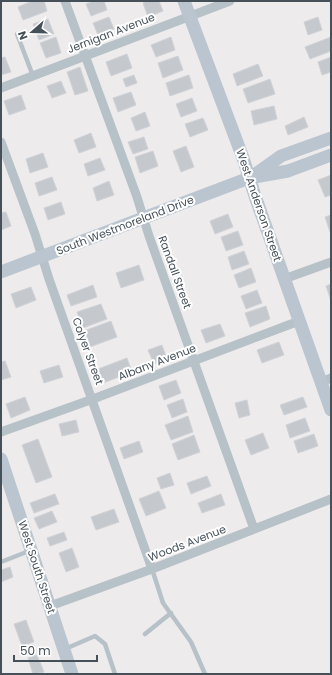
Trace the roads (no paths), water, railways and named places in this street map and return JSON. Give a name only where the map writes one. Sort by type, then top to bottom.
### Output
[{"type":"main road","name":"West Anderson Street","points":[[184,1],[249,178],[299,321],[326,380],[331,410]]},
{"type":"main road","name":"South Westmoreland Drive","points":[[249,178],[281,156],[331,138]]},
{"type":"main road","name":"South Westmoreland Drive","points":[[1,272],[249,178],[288,171],[331,155]]},
{"type":"main road","name":"West South Street","points":[[1,460],[72,674]]},
{"type":"street","name":"Randall Street","points":[[65,1],[137,197],[193,361],[254,529]]},
{"type":"street","name":"Jernigan Avenue","points":[[1,88],[230,1]]},
{"type":"street","name":"Colyer Street","points":[[1,142],[35,234],[152,569]]},
{"type":"street","points":[[284,279],[331,262]]},
{"type":"street","name":"Albany Avenue","points":[[1,432],[299,321]]},
{"type":"street","name":"Woods Avenue","points":[[50,606],[152,569],[331,500]]},
{"type":"lane","points":[[17,34],[33,76]]},
{"type":"lane","points":[[1,562],[31,551]]},
{"type":"lane","points":[[152,569],[163,603],[191,642],[205,674]]},
{"type":"lane","points":[[145,634],[171,614]]},
{"type":"lane","points":[[64,649],[95,636],[105,644],[116,674]]}]
